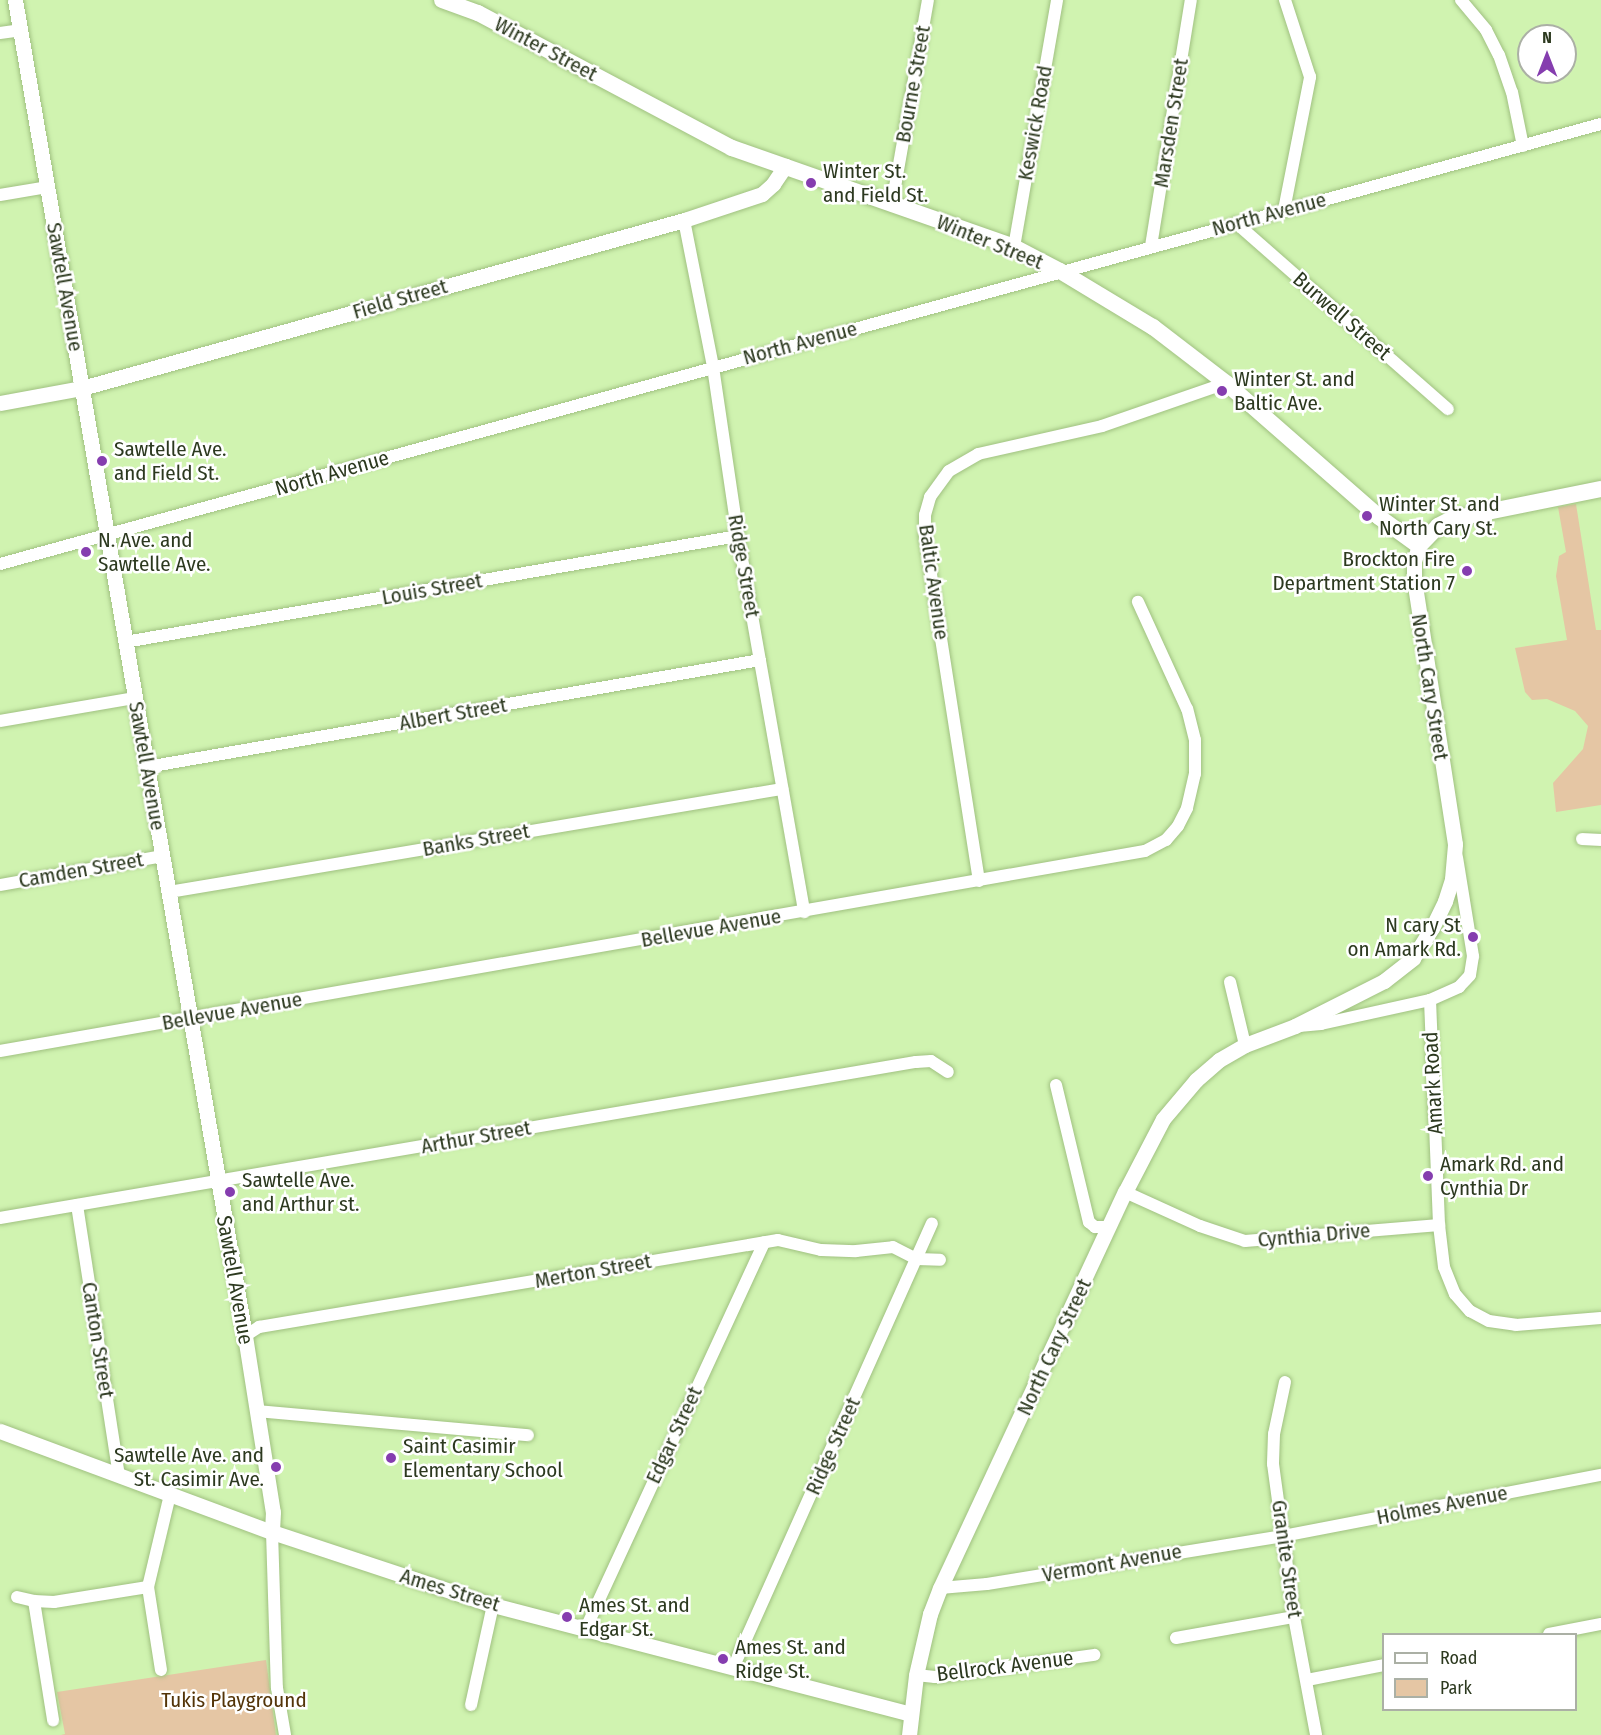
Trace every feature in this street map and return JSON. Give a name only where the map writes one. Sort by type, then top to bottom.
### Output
[{"type":"main road","name":"Winter Street","points":[[442,0],[477,13],[732,148],[1014,247],[1060,271],[1153,327],[1226,383],[1379,517],[1419,546]]},
{"type":"main road","points":[[1419,546],[1438,526],[1452,519],[1601,489]]},
{"type":"street","name":"Sawtell Avenue","points":[[15,0],[219,1180],[273,1512],[272,1532]]},
{"type":"street","name":"Bourne Street","points":[[892,204],[927,0]]},
{"type":"street","name":"Keswick Road","points":[[1014,247],[1057,0]]},
{"type":"street","name":"Marsden Street","points":[[1151,246],[1191,0]]},
{"type":"street","points":[[1284,210],[1310,77],[1285,0]]},
{"type":"street","points":[[1461,0],[1486,30],[1499,56],[1512,92],[1523,146]]},
{"type":"street","points":[[0,33],[22,30]]},
{"type":"street","name":"North Avenue","points":[[0,564],[1601,124]]},
{"type":"street","name":"Field Street","points":[[0,403],[82,388],[684,220],[762,194],[773,184],[785,166]]},
{"type":"street","points":[[0,195],[48,187]]},
{"type":"street","name":"Ridge Street","points":[[684,220],[713,367],[738,536],[804,912]]},
{"type":"street","name":"Burwell Street","points":[[1236,223],[1448,409]]},
{"type":"street","name":"Baltic Avenue","points":[[979,881],[926,535],[925,515],[930,497],[949,471],[978,454],[1102,426],[1226,383]]},
{"type":"street","name":"Louis Street","points":[[125,642],[738,536]]},
{"type":"street","name":"North Cary Street","points":[[1295,1026],[1321,1024],[1430,1000],[1459,987],[1470,975],[1473,957],[1414,580],[1414,561],[1419,546]]},
{"type":"street","name":"Bellevue Avenue","points":[[0,1051],[1144,851],[1166,840],[1178,826],[1187,808],[1192,789],[1195,740],[1187,709],[1138,602]]},
{"type":"street","name":"Albert Street","points":[[147,767],[760,660]]},
{"type":"street","points":[[0,721],[135,698]]},
{"type":"street","name":"Banks Street","points":[[169,892],[783,789]]},
{"type":"street","points":[[1582,839],[1601,840]]},
{"type":"street","name":"North Cary Street","points":[[909,1735],[916,1675],[930,1614],[940,1588],[1125,1192],[1163,1119],[1196,1080],[1219,1060],[1245,1045],[1295,1026],[1384,981],[1413,958],[1432,928],[1444,901],[1452,879],[1455,844]]},
{"type":"street","name":"Camden Street","points":[[0,885],[162,856]]},
{"type":"street","points":[[1230,982],[1245,1045]]},
{"type":"street","name":"Amark Road","points":[[1430,1000],[1440,1225],[1444,1267],[1455,1294],[1470,1311],[1489,1321],[1516,1325],[1601,1318]]},
{"type":"street","name":"Arthur Street","points":[[0,1218],[925,1060],[948,1072]]},
{"type":"street","points":[[1056,1085],[1089,1222],[1095,1227],[1110,1227]]},
{"type":"street","name":"Cynthia Drive","points":[[1125,1192],[1200,1226],[1245,1241],[1440,1225]]},
{"type":"street","name":"Canton Street","points":[[77,1205],[119,1476]]},
{"type":"street","name":"Ridge Street","points":[[733,1668],[932,1223]]},
{"type":"street","name":"Merton Street","points":[[245,1336],[259,1327],[778,1240],[820,1250],[856,1251],[893,1246],[917,1259],[940,1260]]},
{"type":"street","name":"Edgar Street","points":[[586,1628],[764,1242]]},
{"type":"street","name":"Granite Street","points":[[1285,1382],[1274,1434],[1273,1464],[1294,1617],[1316,1735]]},
{"type":"street","points":[[257,1412],[528,1435]]},
{"type":"street","name":"Ames Street","points":[[0,1431],[272,1532],[494,1605],[911,1714]]},
{"type":"street","name":"Holmes Avenue","points":[[1283,1536],[1601,1475]]},
{"type":"street","points":[[161,1670],[148,1587],[170,1495]]},
{"type":"street","points":[[272,1532],[277,1688],[285,1735]]},
{"type":"street","name":"Vermont Avenue","points":[[940,1588],[987,1584],[1283,1536]]},
{"type":"street","points":[[17,1597],[54,1602],[148,1587]]},
{"type":"street","points":[[34,1601],[53,1720]]},
{"type":"street","points":[[471,1706],[494,1605]]},
{"type":"street","points":[[1176,1638],[1294,1617]]},
{"type":"street","points":[[1558,1633],[1601,1624]]},
{"type":"street","name":"Bellrock Avenue","points":[[916,1675],[935,1677],[1094,1655]]},
{"type":"street","points":[[1307,1680],[1382,1665]]},
{"type":"green space","points":[[1576,504],[1596,630],[1601,630],[1601,805],[1556,812],[1553,783],[1583,749],[1588,726],[1575,711],[1547,699],[1532,700],[1525,692],[1515,648],[1567,640],[1556,576],[1559,556],[1566,552],[1558,507]]},
{"type":"green space","name":"Tukis Playground","points":[[266,1660],[276,1735],[61,1735],[65,1734],[57,1692]]},
{"type":"place","name":"Winter St. and Field St.","points":[[811,183]]},
{"type":"place","name":"Winter St. and Baltic Ave.","points":[[1222,391]]},
{"type":"place","name":"Sawtelle Ave. and Field St.","points":[[102,461]]},
{"type":"place","name":"Winter St. and North Cary St.","points":[[1367,516]]},
{"type":"place","name":"N. Ave. and Sawtelle Ave.","points":[[86,552]]},
{"type":"place","name":"Brockton Fire Department Station 7","points":[[1467,571]]},
{"type":"place","name":"N cary St on Amark Rd.","points":[[1473,937]]},
{"type":"place","name":"Amark Rd. and Cynthia Dr","points":[[1428,1176]]},
{"type":"place","name":"Sawtelle Ave. and Arthur st.","points":[[230,1192]]},
{"type":"place","name":"Saint Casimir Elementary School","points":[[391,1458]]},
{"type":"place","name":"Sawtelle Ave. and St. Casimir Ave.","points":[[276,1467]]},
{"type":"place","name":"Ames St. and Edgar St.","points":[[567,1617]]},
{"type":"place","name":"Ames St. and Ridge St.","points":[[723,1659]]}]
